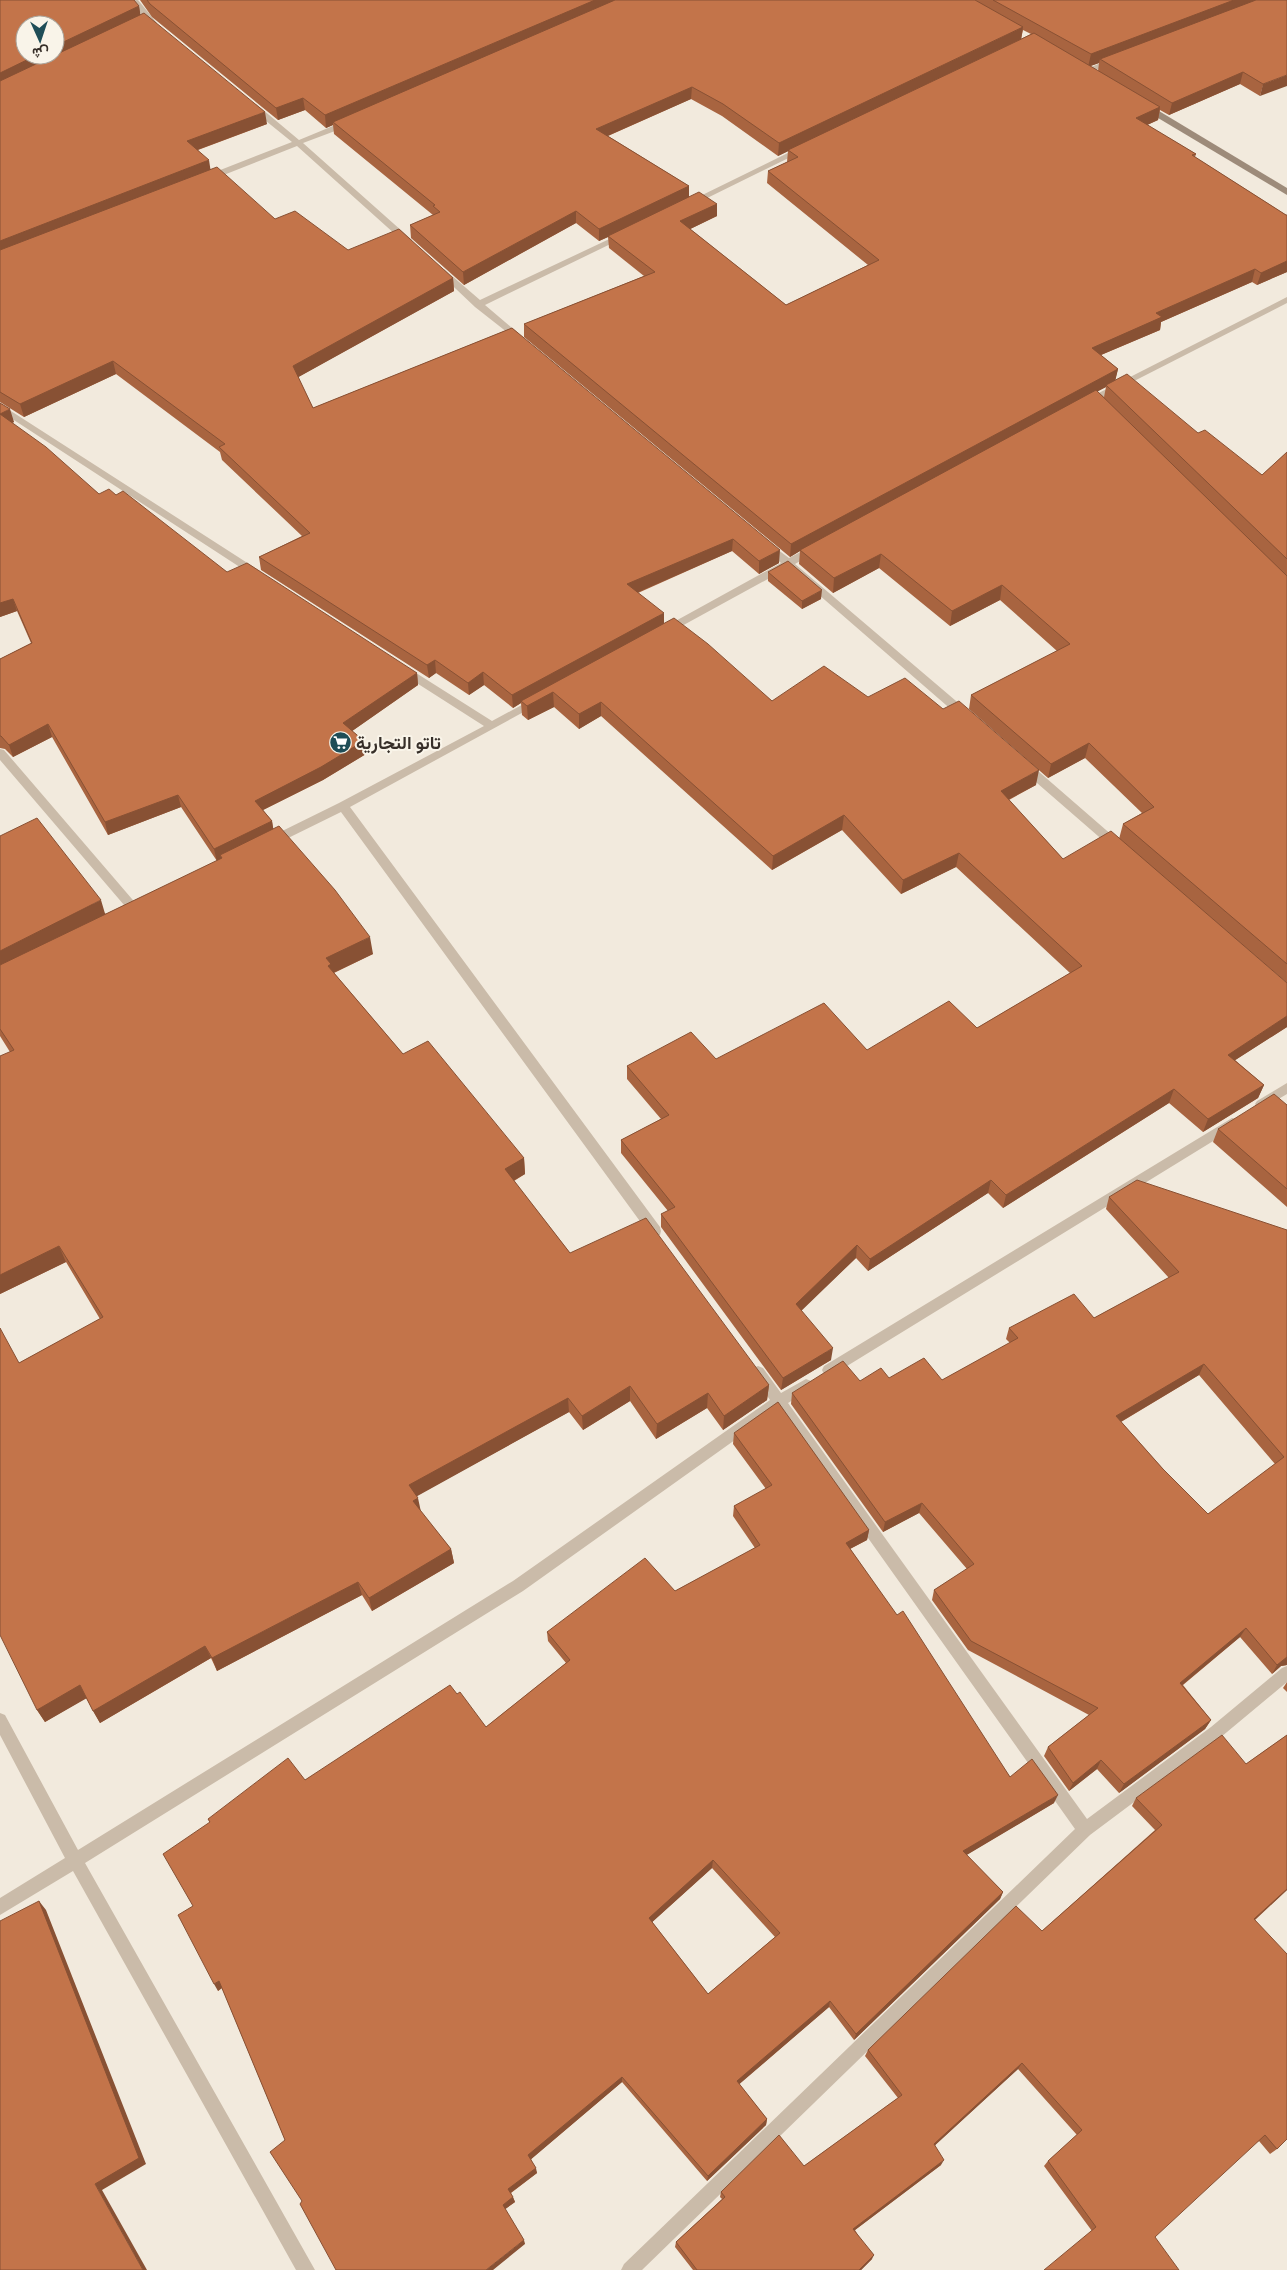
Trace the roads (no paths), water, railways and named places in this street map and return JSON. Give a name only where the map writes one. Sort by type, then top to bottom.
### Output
[{"type":"street","points":[[138,1],[143,22],[163,32]]},
{"type":"street","points":[[1082,69],[1122,57]]},
{"type":"street","points":[[1082,69],[1095,76]]},
{"type":"street","points":[[246,100],[299,144],[414,247]]},
{"type":"street","points":[[1136,101],[1287,192]]},
{"type":"street","points":[[198,182],[299,144],[354,120]]},
{"type":"street","points":[[684,206],[809,147]]},
{"type":"street","points":[[478,305],[630,232]]},
{"type":"street","points":[[435,266],[531,349]]},
{"type":"street","points":[[1077,407],[1098,401],[1287,300]]},
{"type":"street","points":[[0,407],[262,577]]},
{"type":"street","points":[[758,538],[970,719]]},
{"type":"street","points":[[658,635],[823,544]]},
{"type":"street","points":[[394,662],[492,726]]},
{"type":"street","points":[[265,844],[343,806],[544,698]]},
{"type":"street","points":[[0,754],[134,909]]},
{"type":"street","points":[[1015,758],[1128,856]]},
{"type":"street","points":[[343,806],[662,1240]]},
{"type":"street","points":[[0,1907],[518,1586],[779,1401],[1287,1088]]},
{"type":"street","points":[[750,1361],[1085,1830]]},
{"type":"street","points":[[630,2270],[1085,1830],[1216,1732],[1287,1673]]},
{"type":"street","points":[[0,1720],[75,1860],[306,2270]]},
{"type":"place","name":"تاتو التجارية","points":[[340,743]]}]
